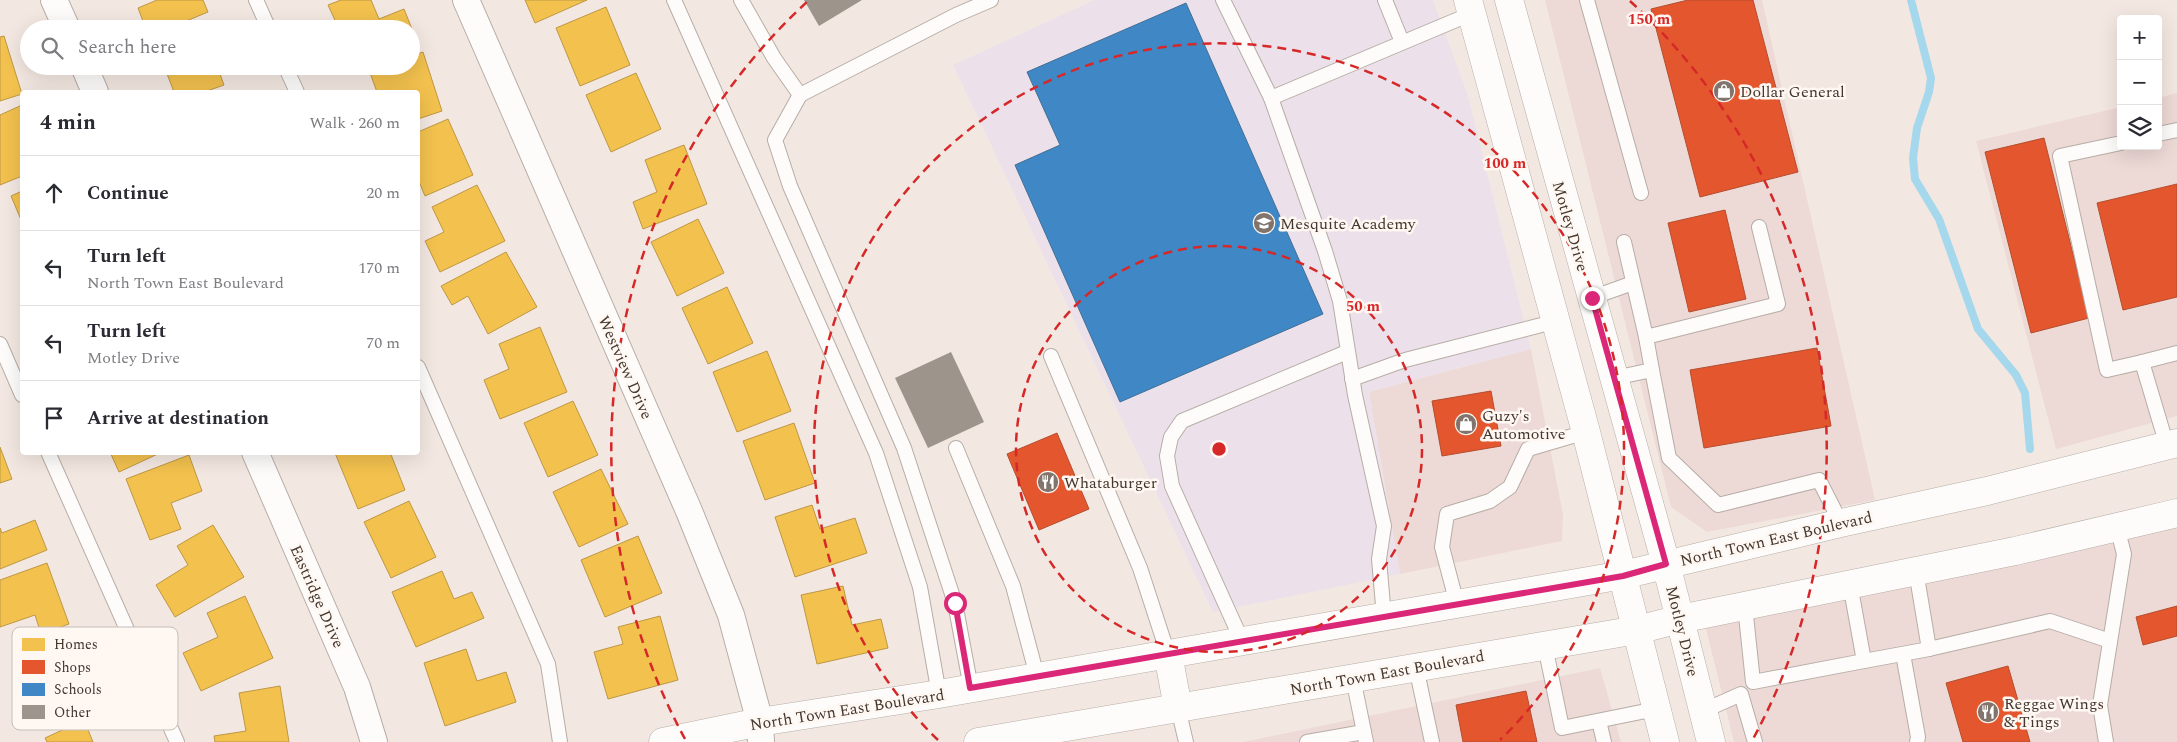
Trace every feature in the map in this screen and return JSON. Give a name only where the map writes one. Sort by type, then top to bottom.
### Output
[{"type":"main road","points":[[1514,1],[1471,6],[1586,432],[1664,742]]},
{"type":"main road","name":"Motley Drive","points":[[1514,1],[1592,298],[1666,564],[1711,742]]},
{"type":"main road","name":"North Town East Boulevard","points":[[662,742],[761,732],[970,688],[1623,576],[1666,564],[1841,523],[1987,491],[2172,445]]},
{"type":"main road","name":"North Town East Boulevard","points":[[978,742],[1007,740],[1178,708],[1637,630],[2015,551],[2177,513]]},
{"type":"main road","points":[[1168,654],[1178,708]]},
{"type":"street","points":[[54,0],[63,20]]},
{"type":"street","name":"Westview Drive","points":[[466,0],[689,511],[732,615],[761,732]]},
{"type":"street","points":[[88,75],[94,90]]},
{"type":"street","name":"Eastridge Drive","points":[[256,455],[357,687],[374,742]]},
{"type":"lane","points":[[256,0],[264,20]]},
{"type":"lane","points":[[674,0],[876,453],[920,587],[939,694]]},
{"type":"lane","points":[[741,0],[774,58],[800,95]]},
{"type":"lane","points":[[970,688],[955,603],[904,448],[790,186],[775,140],[800,95],[956,15],[990,0]]},
{"type":"lane","points":[[1223,0],[1271,98],[1326,251],[1340,301],[1352,379],[1384,526],[1379,559],[1384,616]]},
{"type":"lane","points":[[1385,0],[1402,42]]},
{"type":"lane","points":[[1587,0],[1641,193]]},
{"type":"lane","points":[[1271,98],[1402,42],[1471,6]]},
{"type":"lane","points":[[289,75],[295,90]]},
{"type":"lane","points":[[2162,133],[2177,130]]},
{"type":"lane","points":[[2117,143],[2060,156],[2107,370],[2177,353]]},
{"type":"lane","points":[[1646,337],[1778,304],[1759,227]]},
{"type":"lane","points":[[1624,242],[1646,337],[1669,458],[1718,505],[1819,480],[1841,523]]},
{"type":"lane","points":[[1592,298],[1633,283]]},
{"type":"lane","points":[[1352,379],[1406,360],[1557,322]]},
{"type":"lane","points":[[0,344],[20,390]]},
{"type":"lane","points":[[1242,641],[1172,486],[1167,456],[1171,437],[1182,422],[1347,352]]},
{"type":"lane","points":[[1050,356],[1140,568],[1168,654]]},
{"type":"lane","points":[[2142,362],[2172,445]]},
{"type":"lane","points":[[1614,378],[1652,370]]},
{"type":"lane","points":[[420,373],[548,664],[560,742]]},
{"type":"lane","points":[[1457,604],[1442,547],[1447,514],[1490,501],[1510,487],[1528,449],[1586,432]]},
{"type":"lane","points":[[956,448],[1013,586],[1037,676]]},
{"type":"lane","points":[[49,455],[126,627]]},
{"type":"lane","points":[[2106,742],[2100,705],[2124,554],[2117,527]]},
{"type":"lane","points":[[1916,571],[1929,649]]},
{"type":"lane","points":[[1850,584],[1864,661]]},
{"type":"lane","points":[[1745,606],[1753,682]]},
{"type":"lane","points":[[1703,711],[1741,694],[1753,682],[1929,649],[2050,621],[2110,642]]},
{"type":"lane","points":[[1546,646],[1562,728],[1656,708]]},
{"type":"lane","points":[[1903,654],[1918,737],[1917,742]]},
{"type":"lane","points":[[1416,668],[1432,742]]},
{"type":"lane","points":[[1307,742],[1365,737],[1353,678]]},
{"type":"lane","points":[[1741,694],[1755,742]]},
{"type":"lane","points":[[1178,708],[1186,742]]},
{"type":"lane","points":[[1599,721],[1604,742]]},
{"type":"lane","points":[[172,730],[177,742]]},
{"type":"shaded area","name":"Mesquite Academy","points":[[1094,0],[1433,0],[1468,96],[1531,349],[1369,392],[1400,574],[1213,612],[953,65]]},
{"type":"shaded area","points":[[1545,0],[1762,0],[1875,500],[1707,532],[1671,507]]},
{"type":"shaded area","points":[[2177,93],[2177,416],[2056,449],[1976,141],[2117,108],[2117,150],[2162,150],[2162,97]]},
{"type":"shaded area","points":[[1531,349],[1563,515],[1562,541],[1400,574],[1369,392]]},
{"type":"shaded area","points":[[2177,520],[2177,742],[1734,742],[1705,625]]},
{"type":"shaded area","points":[[1600,668],[1621,742],[1243,742]]},
{"type":"building: Homes","points":[[157,0],[203,0],[208,12],[189,20],[143,20],[138,8]]},
{"type":"building: Homes","points":[[341,0],[371,0],[379,19],[404,9],[408,20],[335,20],[328,5]]},
{"type":"building: Homes","points":[[525,0],[587,0],[535,23]]},
{"type":"building: Homes","points":[[606,7],[630,65],[580,86],[556,28]]},
{"type":"building: Homes","points":[[4,36],[21,90],[20,95],[0,101],[0,37]]},
{"type":"building: Homes","points":[[423,52],[442,111],[420,118],[420,90],[376,90],[371,75],[420,75],[420,53]]},
{"type":"building: Homes","points":[[636,73],[661,129],[611,152],[586,95]]},
{"type":"building: Homes","points":[[167,75],[220,75],[224,85],[210,90],[173,90]]},
{"type":"building: Homes","points":[[20,106],[20,177],[0,185],[0,115]]},
{"type":"building: Homes","points":[[448,119],[473,175],[425,196],[420,184],[420,131]]},
{"type":"building: Homes","points":[[684,145],[707,204],[643,229],[633,202],[657,192],[645,160]]},
{"type":"building: Homes","points":[[477,185],[505,241],[440,272],[425,241],[444,232],[432,207]]},
{"type":"building: Homes","points":[[20,192],[20,217],[11,196]]},
{"type":"building: Homes","points":[[698,219],[724,273],[677,296],[651,242]]},
{"type":"building: Homes","points":[[506,252],[537,307],[488,334],[468,296],[452,305],[441,286]]},
{"type":"building: Homes","points":[[727,287],[753,343],[708,364],[682,308]]},
{"type":"building: Homes","points":[[540,327],[567,392],[500,419],[484,380],[509,369],[499,344]]},
{"type":"building: Homes","points":[[767,351],[791,411],[737,432],[713,372]]},
{"type":"building: Homes","points":[[573,401],[598,455],[548,477],[524,423]]},
{"type":"building: Homes","points":[[794,423],[815,483],[765,500],[743,441]]},
{"type":"building: Homes","points":[[0,447],[12,479],[0,483]]},
{"type":"building: Homes","points":[[111,455],[156,455],[119,472]]},
{"type":"building: Homes","points":[[189,455],[202,491],[171,503],[181,529],[150,540],[126,479]]},
{"type":"building: Homes","points":[[336,455],[391,455],[405,490],[358,509]]},
{"type":"building: Homes","points":[[601,469],[628,524],[579,547],[553,492]]},
{"type":"building: Homes","points":[[409,501],[436,557],[391,578],[364,522]]},
{"type":"building: Homes","points":[[812,505],[820,529],[855,518],[867,553],[795,577],[775,517]]},
{"type":"building: Homes","points":[[35,520],[47,550],[0,569],[0,528],[2,533]]},
{"type":"building: Homes","points":[[213,525],[244,577],[175,617],[156,585],[188,565],[177,546]]},
{"type":"building: Homes","points":[[638,536],[662,593],[605,617],[581,560]]},
{"type":"building: Homes","points":[[47,563],[69,624],[61,627],[39,627],[35,615],[0,627],[0,580]]},
{"type":"building: Homes","points":[[442,571],[454,599],[472,592],[484,618],[416,647],[392,592]]},
{"type":"building: Homes","points":[[843,586],[852,625],[881,619],[888,648],[817,664],[801,595]]},
{"type":"building: Homes","points":[[245,596],[273,658],[201,691],[183,653],[218,637],[207,613]]},
{"type":"building: Homes","points":[[660,616],[678,680],[608,699],[594,652],[623,644],[618,627]]},
{"type":"building: Homes","points":[[466,649],[477,681],[506,672],[516,702],[445,726],[424,663]]},
{"type":"building: Homes","points":[[280,686],[289,742],[215,742],[214,736],[246,731],[239,693]]},
{"type":"building: Homes","points":[[62,730],[88,730],[93,742],[47,742],[45,738]]},
{"type":"building: Shops","name":"Dollar General","points":[[1688,0],[1753,0],[1798,172],[1700,197],[1651,9]]},
{"type":"building: Shops","points":[[2044,138],[2089,318],[2031,333],[1985,152]]},
{"type":"building: Shops","points":[[2177,184],[2177,297],[2123,310],[2097,203]]},
{"type":"building: Shops","points":[[1725,210],[1746,299],[1689,312],[1668,223]]},
{"type":"building: Shops","points":[[1817,348],[1831,426],[1704,448],[1690,370]]},
{"type":"building: Shops","name":"Guzy's Automotive","points":[[1491,391],[1501,446],[1442,456],[1432,401]]},
{"type":"building: Shops","name":"Whataburger","points":[[1057,433],[1089,509],[1039,530],[1007,454]]},
{"type":"building: Shops","points":[[2177,606],[2177,636],[2143,645],[2136,617]]},
{"type":"building: Shops","name":"Reggae Wings & Tings","points":[[2008,666],[2030,742],[1963,742],[1946,683]]},
{"type":"building: Shops","points":[[1526,691],[1537,742],[1463,742],[1456,705]]},
{"type":"building: Schools","points":[[1186,3],[1323,314],[1120,402],[1015,165],[1060,145],[1027,72]]},
{"type":"building: Other","points":[[804,0],[862,0],[819,26]]},
{"type":"building: Other","points":[[951,352],[984,422],[928,448],[895,378]]},
{"type":"waterway","points":[[1911,0],[1931,78],[1929,92],[1917,128],[1913,158],[1915,179],[1939,219],[1978,329],[2016,375],[2025,393],[2030,449]]},
{"type":"place","name":"Dollar General","points":[[1724,91]]},
{"type":"place","name":"Mesquite Academy","points":[[1264,223]]},
{"type":"place","name":"Guzy's Automotive","points":[[1466,424]]},
{"type":"place","name":"Whataburger","points":[[1048,482]]},
{"type":"place","name":"Reggae Wings & Tings","points":[[1988,712]]},
{"type":"route","points":[[955,603],[970,688],[1623,576],[1666,564],[1592,298]]}]
